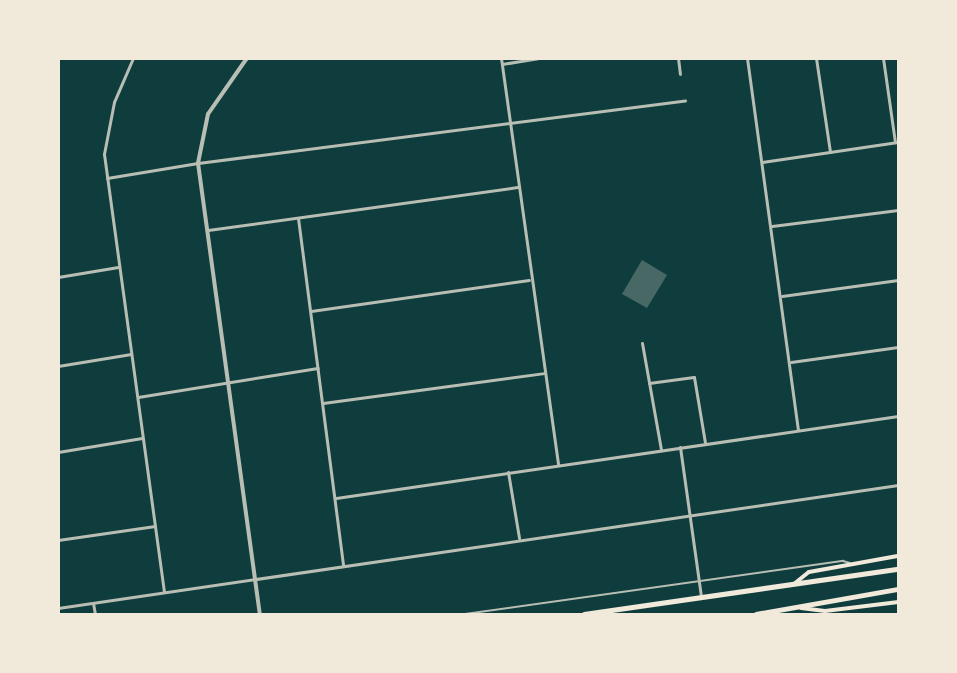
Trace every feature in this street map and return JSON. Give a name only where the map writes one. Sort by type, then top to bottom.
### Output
[{"type":"highway","points":[[584,615],[898,569]]},
{"type":"highway","points":[[756,615],[801,608],[815,602],[898,590]]},
{"type":"main road","points":[[792,585],[809,572],[898,556]]},
{"type":"main road","points":[[801,608],[826,613],[846,608],[898,602]]},
{"type":"street","points":[[247,58],[208,114],[198,163],[260,615]]},
{"type":"street","points":[[501,58],[529,280],[558,465]]},
{"type":"street","points":[[501,64],[538,58]]},
{"type":"street","points":[[678,58],[680,74]]},
{"type":"street","points":[[747,58],[782,296],[798,430]]},
{"type":"street","points":[[816,58],[830,152]]},
{"type":"street","points":[[762,162],[897,142],[884,58]]},
{"type":"street","points":[[133,59],[106,131],[107,178],[164,592]]},
{"type":"street","points":[[107,178],[198,163],[685,101]]},
{"type":"street","points":[[208,230],[519,187]]},
{"type":"street","points":[[772,226],[898,210]]},
{"type":"street","points":[[298,218],[343,565]]},
{"type":"street","points":[[58,277],[118,267]]},
{"type":"street","points":[[311,311],[529,280]]},
{"type":"street","points":[[782,296],[898,280]]},
{"type":"street","points":[[642,343],[661,450]]},
{"type":"street","points":[[791,362],[898,347]]},
{"type":"street","points":[[58,366],[131,354]]},
{"type":"street","points":[[138,398],[318,368]]},
{"type":"street","points":[[323,403],[544,373]]},
{"type":"street","points":[[649,383],[694,377],[705,443]]},
{"type":"street","points":[[336,498],[898,416]]},
{"type":"street","points":[[58,452],[142,438]]},
{"type":"street","points":[[680,447],[701,598]]},
{"type":"street","points":[[508,472],[519,539]]},
{"type":"street","points":[[58,608],[255,577],[898,485]]},
{"type":"street","points":[[58,540],[155,525]]},
{"type":"street","points":[[93,603],[95,615]]},
{"type":"street","points":[[842,615],[846,608]]},
{"type":"lane","points":[[465,615],[843,561],[856,564]]},
{"type":"building","points":[[642,260],[667,275],[647,308],[622,294]]}]
